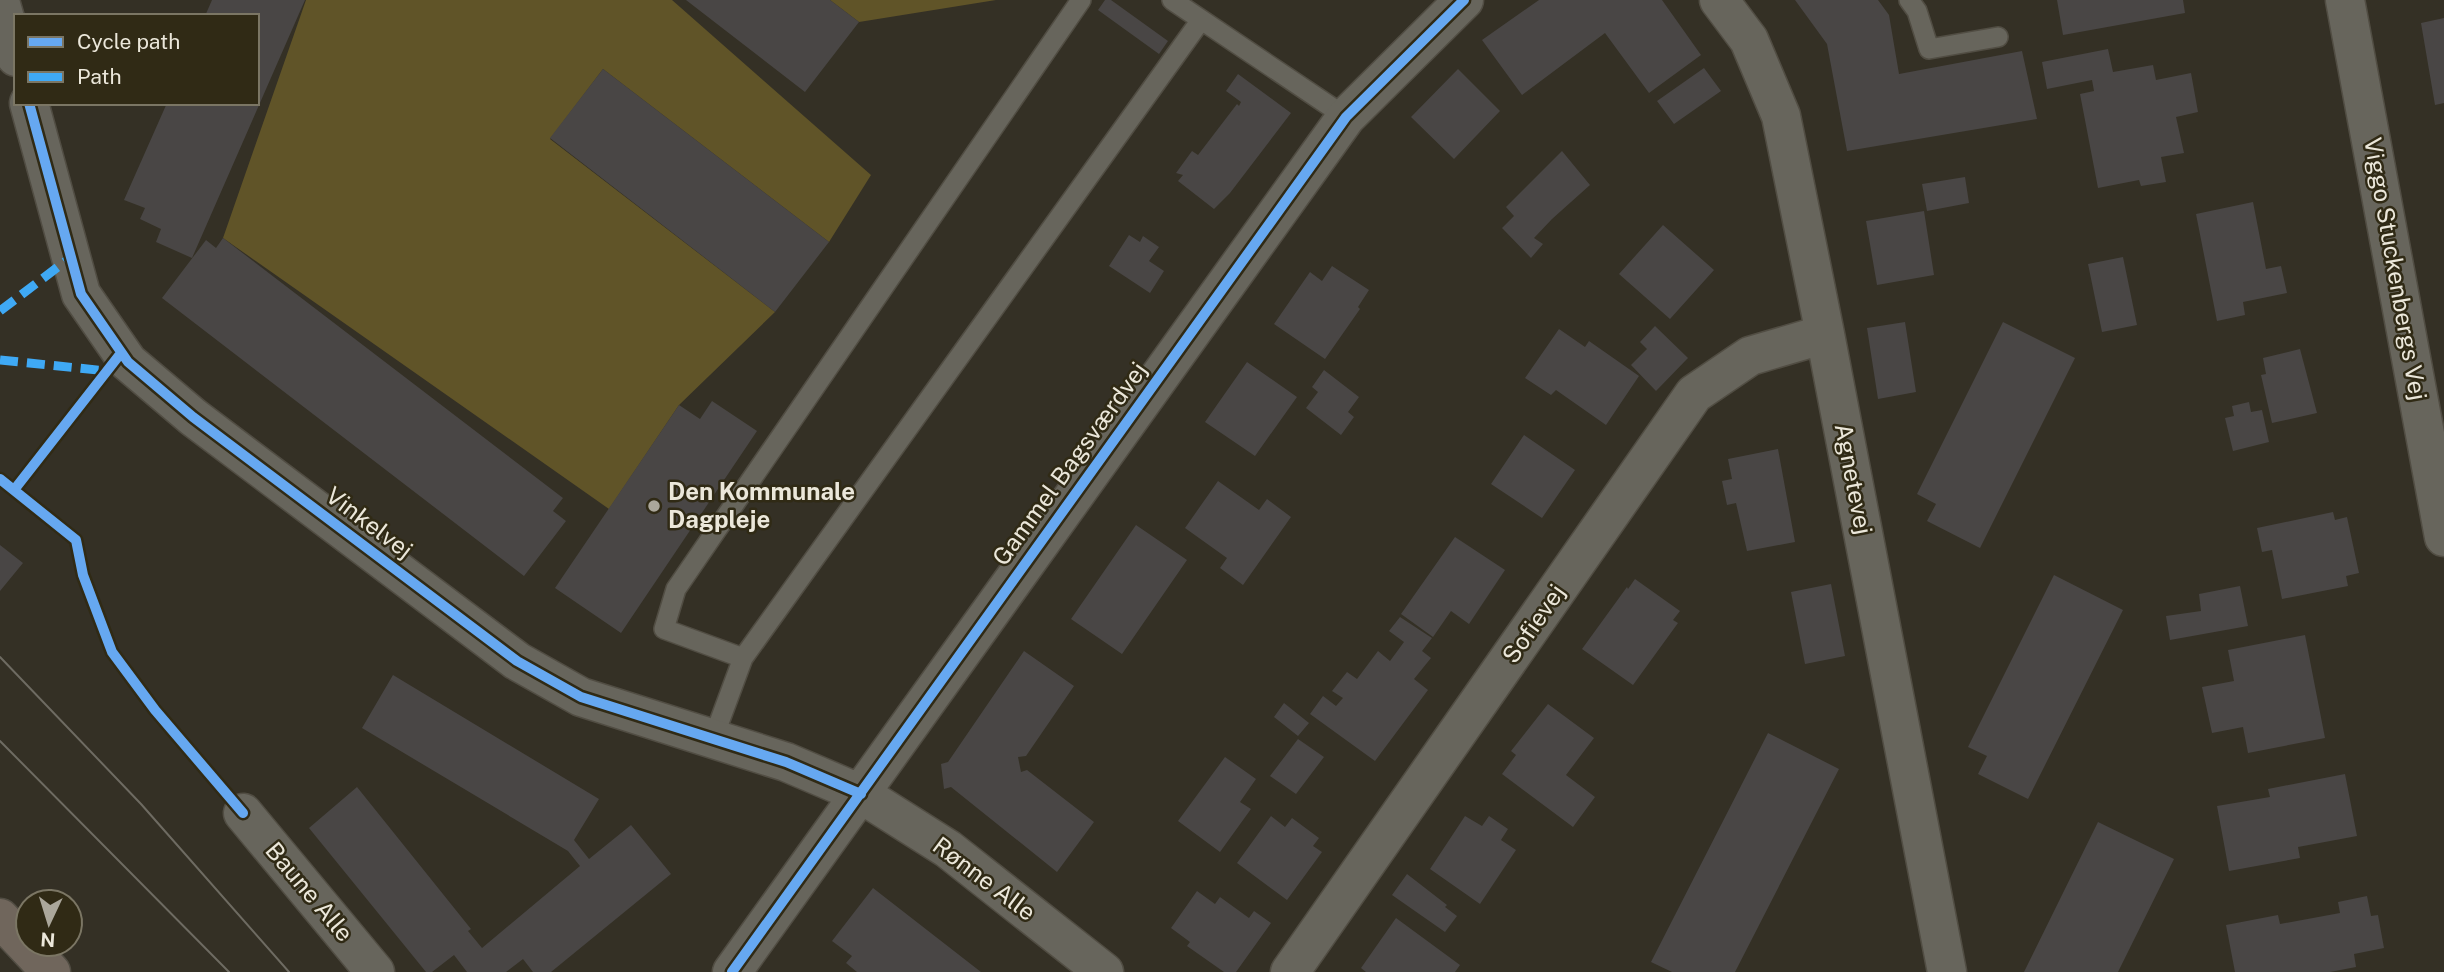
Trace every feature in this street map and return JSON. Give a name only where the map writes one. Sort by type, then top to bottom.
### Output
[{"type":"highway","points":[[0,918],[51,972]]},
{"type":"street","name":"Agnetevej","points":[[1719,0],[1749,40],[1781,116],[1947,972]]},
{"type":"street","name":"Viggo Stuckenbergs Vej","points":[[2345,0],[2444,537]]},
{"type":"street","points":[[0,1],[14,50]]},
{"type":"street","name":"Gammel Bagsværdvej","points":[[733,972],[1346,117],[1460,1]]},
{"type":"street","name":"Vinkelvej","points":[[30,105],[81,294],[128,362],[193,417],[517,661],[581,697],[786,762],[860,794]]},
{"type":"street","name":"Sofievej","points":[[1290,972],[1694,394],[1750,356],[1825,334]]},
{"type":"street","name":"Rønne Alle","points":[[860,794],[948,849],[1104,972]]},
{"type":"street","name":"Baune Alle","points":[[243,813],[375,972]]},
{"type":"lane","points":[[743,658],[664,629],[676,589],[1081,0]]},
{"type":"lane","points":[[1172,0],[1346,117]]},
{"type":"lane","points":[[1909,0],[1917,11],[1929,49],[1998,37]]},
{"type":"lane","points":[[713,739],[743,658],[1201,20]]},
{"type":"shaded area","points":[[306,0],[672,0],[871,175],[829,242],[603,69],[550,139],[775,312],[679,405],[609,509],[223,238]]},
{"type":"shaded area","points":[[830,0],[996,0],[859,22]]},
{"type":"building","points":[[212,0],[305,0],[192,258],[156,242],[161,229],[140,219],[145,208],[124,200],[166,105],[259,105],[259,14],[206,14]]},
{"type":"building","points":[[686,0],[830,0],[859,22],[805,92]]},
{"type":"building","points":[[1105,0],[1111,0],[1168,41],[1159,54],[1098,10]]},
{"type":"building","points":[[1539,0],[1662,0],[1701,55],[1649,93],[1605,33],[1522,95],[1482,40]]},
{"type":"building","points":[[1795,0],[1878,0],[1889,15],[1899,74],[2022,51],[2037,119],[1847,151],[1827,44]]},
{"type":"building","points":[[2057,0],[2183,0],[2185,13],[2063,35]]},
{"type":"building","points":[[2444,18],[2444,103],[2435,105],[2421,23]]},
{"type":"building","points":[[2108,49],[2113,72],[2153,65],[2156,80],[2191,73],[2198,112],[2176,117],[2184,153],[2161,157],[2166,182],[2141,186],[2139,180],[2098,188],[2080,94],[2094,91],[2092,80],[2047,89],[2042,62]]},
{"type":"building","points":[[1704,68],[1721,91],[1674,124],[1657,101]]},
{"type":"building","points":[[603,69],[829,242],[775,312],[550,138]]},
{"type":"building","points":[[1458,69],[1500,111],[1454,159],[1411,117]]},
{"type":"building","points":[[1238,74],[1291,113],[1230,193],[1214,209],[1178,181],[1183,175],[1176,173],[1192,151],[1198,155],[1237,104],[1239,106],[1241,102],[1226,91]]},
{"type":"building","points":[[1562,151],[1590,185],[1534,238],[1543,244],[1531,258],[1502,228],[1514,216],[1506,207]]},
{"type":"building","points":[[1965,177],[1969,203],[1927,211],[1922,184]]},
{"type":"building","points":[[2253,202],[2266,269],[2281,266],[2287,293],[2243,302],[2245,315],[2217,321],[2196,214]]},
{"type":"building","points":[[1924,211],[1934,275],[1877,285],[1866,221]]},
{"type":"building","points":[[1663,225],[1714,270],[1670,319],[1619,274]]},
{"type":"building","points":[[1129,235],[1140,242],[1143,236],[1159,247],[1149,261],[1164,271],[1150,293],[1109,266]]},
{"type":"building","points":[[223,238],[563,498],[553,511],[566,521],[524,576],[162,298],[206,240],[216,248]]},
{"type":"building","points":[[2123,257],[2137,325],[2102,332],[2088,264]]},
{"type":"building","points":[[1332,266],[1369,290],[1358,307],[1360,309],[1325,359],[1274,324],[1310,272],[1322,281]]},
{"type":"building","points":[[1905,322],[1916,392],[1878,399],[1867,328]]},
{"type":"building","points":[[2003,322],[2075,358],[1980,548],[1927,521],[1936,504],[1917,494]]},
{"type":"building","points":[[1655,326],[1688,358],[1656,391],[1631,365],[1647,349],[1640,342]]},
{"type":"building","points":[[1559,329],[1585,347],[1589,341],[1639,376],[1606,425],[1556,390],[1551,395],[1525,378]]},
{"type":"building","points":[[2300,349],[2317,413],[2272,423],[2261,375],[2266,374],[2263,358]]},
{"type":"building","points":[[1247,362],[1297,397],[1255,456],[1205,422]]},
{"type":"building","points":[[1324,370],[1359,397],[1348,412],[1354,417],[1341,435],[1306,408],[1318,392],[1312,387]]},
{"type":"building","points":[[712,401],[757,431],[621,633],[555,588],[679,405],[700,419]]},
{"type":"building","points":[[2249,402],[2251,412],[2262,410],[2269,442],[2233,451],[2225,418],[2234,416],[2232,406]]},
{"type":"building","points":[[1524,435],[1575,470],[1542,518],[1491,484]]},
{"type":"building","points":[[1778,449],[1795,542],[1747,551],[1736,503],[1727,505],[1722,481],[1732,479],[1728,459]]},
{"type":"building","points":[[1218,481],[1259,510],[1267,499],[1291,517],[1243,585],[1220,568],[1227,558],[1185,528]]},
{"type":"building","points":[[2333,512],[2335,520],[2347,517],[2359,573],[2346,576],[2348,586],[2282,599],[2272,550],[2262,552],[2257,528]]},
{"type":"building","points":[[1136,525],[1187,560],[1122,654],[1071,619]]},
{"type":"building","points":[[1455,537],[1505,570],[1469,624],[1451,611],[1433,637],[1401,614]]},
{"type":"building","points":[[0,545],[23,563],[0,591]]},
{"type":"building","points":[[2054,575],[2123,610],[2028,799],[1978,774],[1987,756],[1968,747]]},
{"type":"building","points":[[1635,579],[1680,611],[1673,620],[1678,623],[1633,685],[1582,649]]},
{"type":"building","points":[[1831,584],[1845,656],[1805,664],[1791,592]]},
{"type":"building","points":[[2240,586],[2248,626],[2170,640],[2166,616],[2201,611],[2199,594]]},
{"type":"building","points":[[1400,617],[1432,638],[1422,651],[1431,658],[1414,679],[1428,690],[1375,761],[1310,714],[1323,696],[1336,706],[1343,698],[1332,691],[1347,672],[1357,679],[1378,651],[1390,661],[1404,642],[1389,631]]},
{"type":"building","points":[[2305,635],[2325,738],[2248,753],[2243,727],[2212,733],[2202,687],[2234,681],[2228,650]]},
{"type":"building","points":[[1024,651],[1074,686],[1026,756],[1018,757],[1021,772],[1027,770],[1094,822],[1057,872],[951,787],[944,789],[941,764],[948,762]]},
{"type":"building","points":[[393,675],[599,799],[574,840],[589,859],[631,825],[671,874],[551,972],[533,972],[523,959],[506,972],[467,972],[454,955],[432,972],[426,972],[309,828],[357,787],[471,929],[468,931],[482,948],[580,866],[568,851],[362,728]]},
{"type":"building","points":[[1284,703],[1309,723],[1298,736],[1274,717]]},
{"type":"building","points":[[1548,704],[1594,738],[1566,775],[1595,797],[1573,827],[1502,774],[1516,755],[1511,751]]},
{"type":"building","points":[[1768,733],[1839,769],[1735,972],[1672,972],[1651,962]]},
{"type":"building","points":[[1298,739],[1324,757],[1296,794],[1270,776]]},
{"type":"building","points":[[1225,757],[1256,779],[1240,802],[1251,809],[1220,852],[1178,821]]},
{"type":"building","points":[[2345,774],[2357,836],[2298,847],[2300,858],[2229,871],[2217,806],[2270,797],[2268,789]]},
{"type":"building","points":[[1271,816],[1285,827],[1292,818],[1319,838],[1313,846],[1322,852],[1287,900],[1237,863]]},
{"type":"building","points":[[1465,816],[1482,826],[1489,816],[1508,829],[1501,840],[1516,850],[1480,904],[1430,869]]},
{"type":"building","points":[[2098,822],[2174,859],[2118,972],[2024,972]]},
{"type":"building","points":[[1407,874],[1457,916],[1445,932],[1392,895]]},
{"type":"building","points":[[873,888],[981,972],[857,972],[846,963],[852,956],[832,941]]},
{"type":"building","points":[[1197,891],[1215,904],[1220,897],[1249,918],[1254,911],[1271,923],[1236,972],[1224,972],[1187,946],[1190,942],[1171,928]]},
{"type":"building","points":[[2367,896],[2371,916],[2378,915],[2384,948],[2354,954],[2356,967],[2330,972],[2235,972],[2226,925],[2278,915],[2280,924],[2340,913],[2338,902]]},
{"type":"building","points":[[1396,918],[1460,965],[1455,972],[1366,972],[1361,968]]},
{"type":"tram line","points":[[0,657],[141,804],[289,972]]},
{"type":"tram line","points":[[0,741],[229,972]]},
{"type":"marked path","points":[[0,311],[71,257]]},
{"type":"marked path","points":[[0,360],[107,371]]},
{"type":"cycle path","points":[[732,972],[1346,117],[1464,0]]},
{"type":"cycle path","points":[[30,105],[81,294],[128,362],[193,417],[517,661],[581,697],[786,762],[861,794]]},
{"type":"cycle path","points":[[14,490],[121,353]]},
{"type":"cycle path","points":[[0,479],[76,540],[83,575],[112,652],[155,710],[243,813]]},
{"type":"place","name":"Den Kommunale Dagpleje","points":[[654,506]]}]
